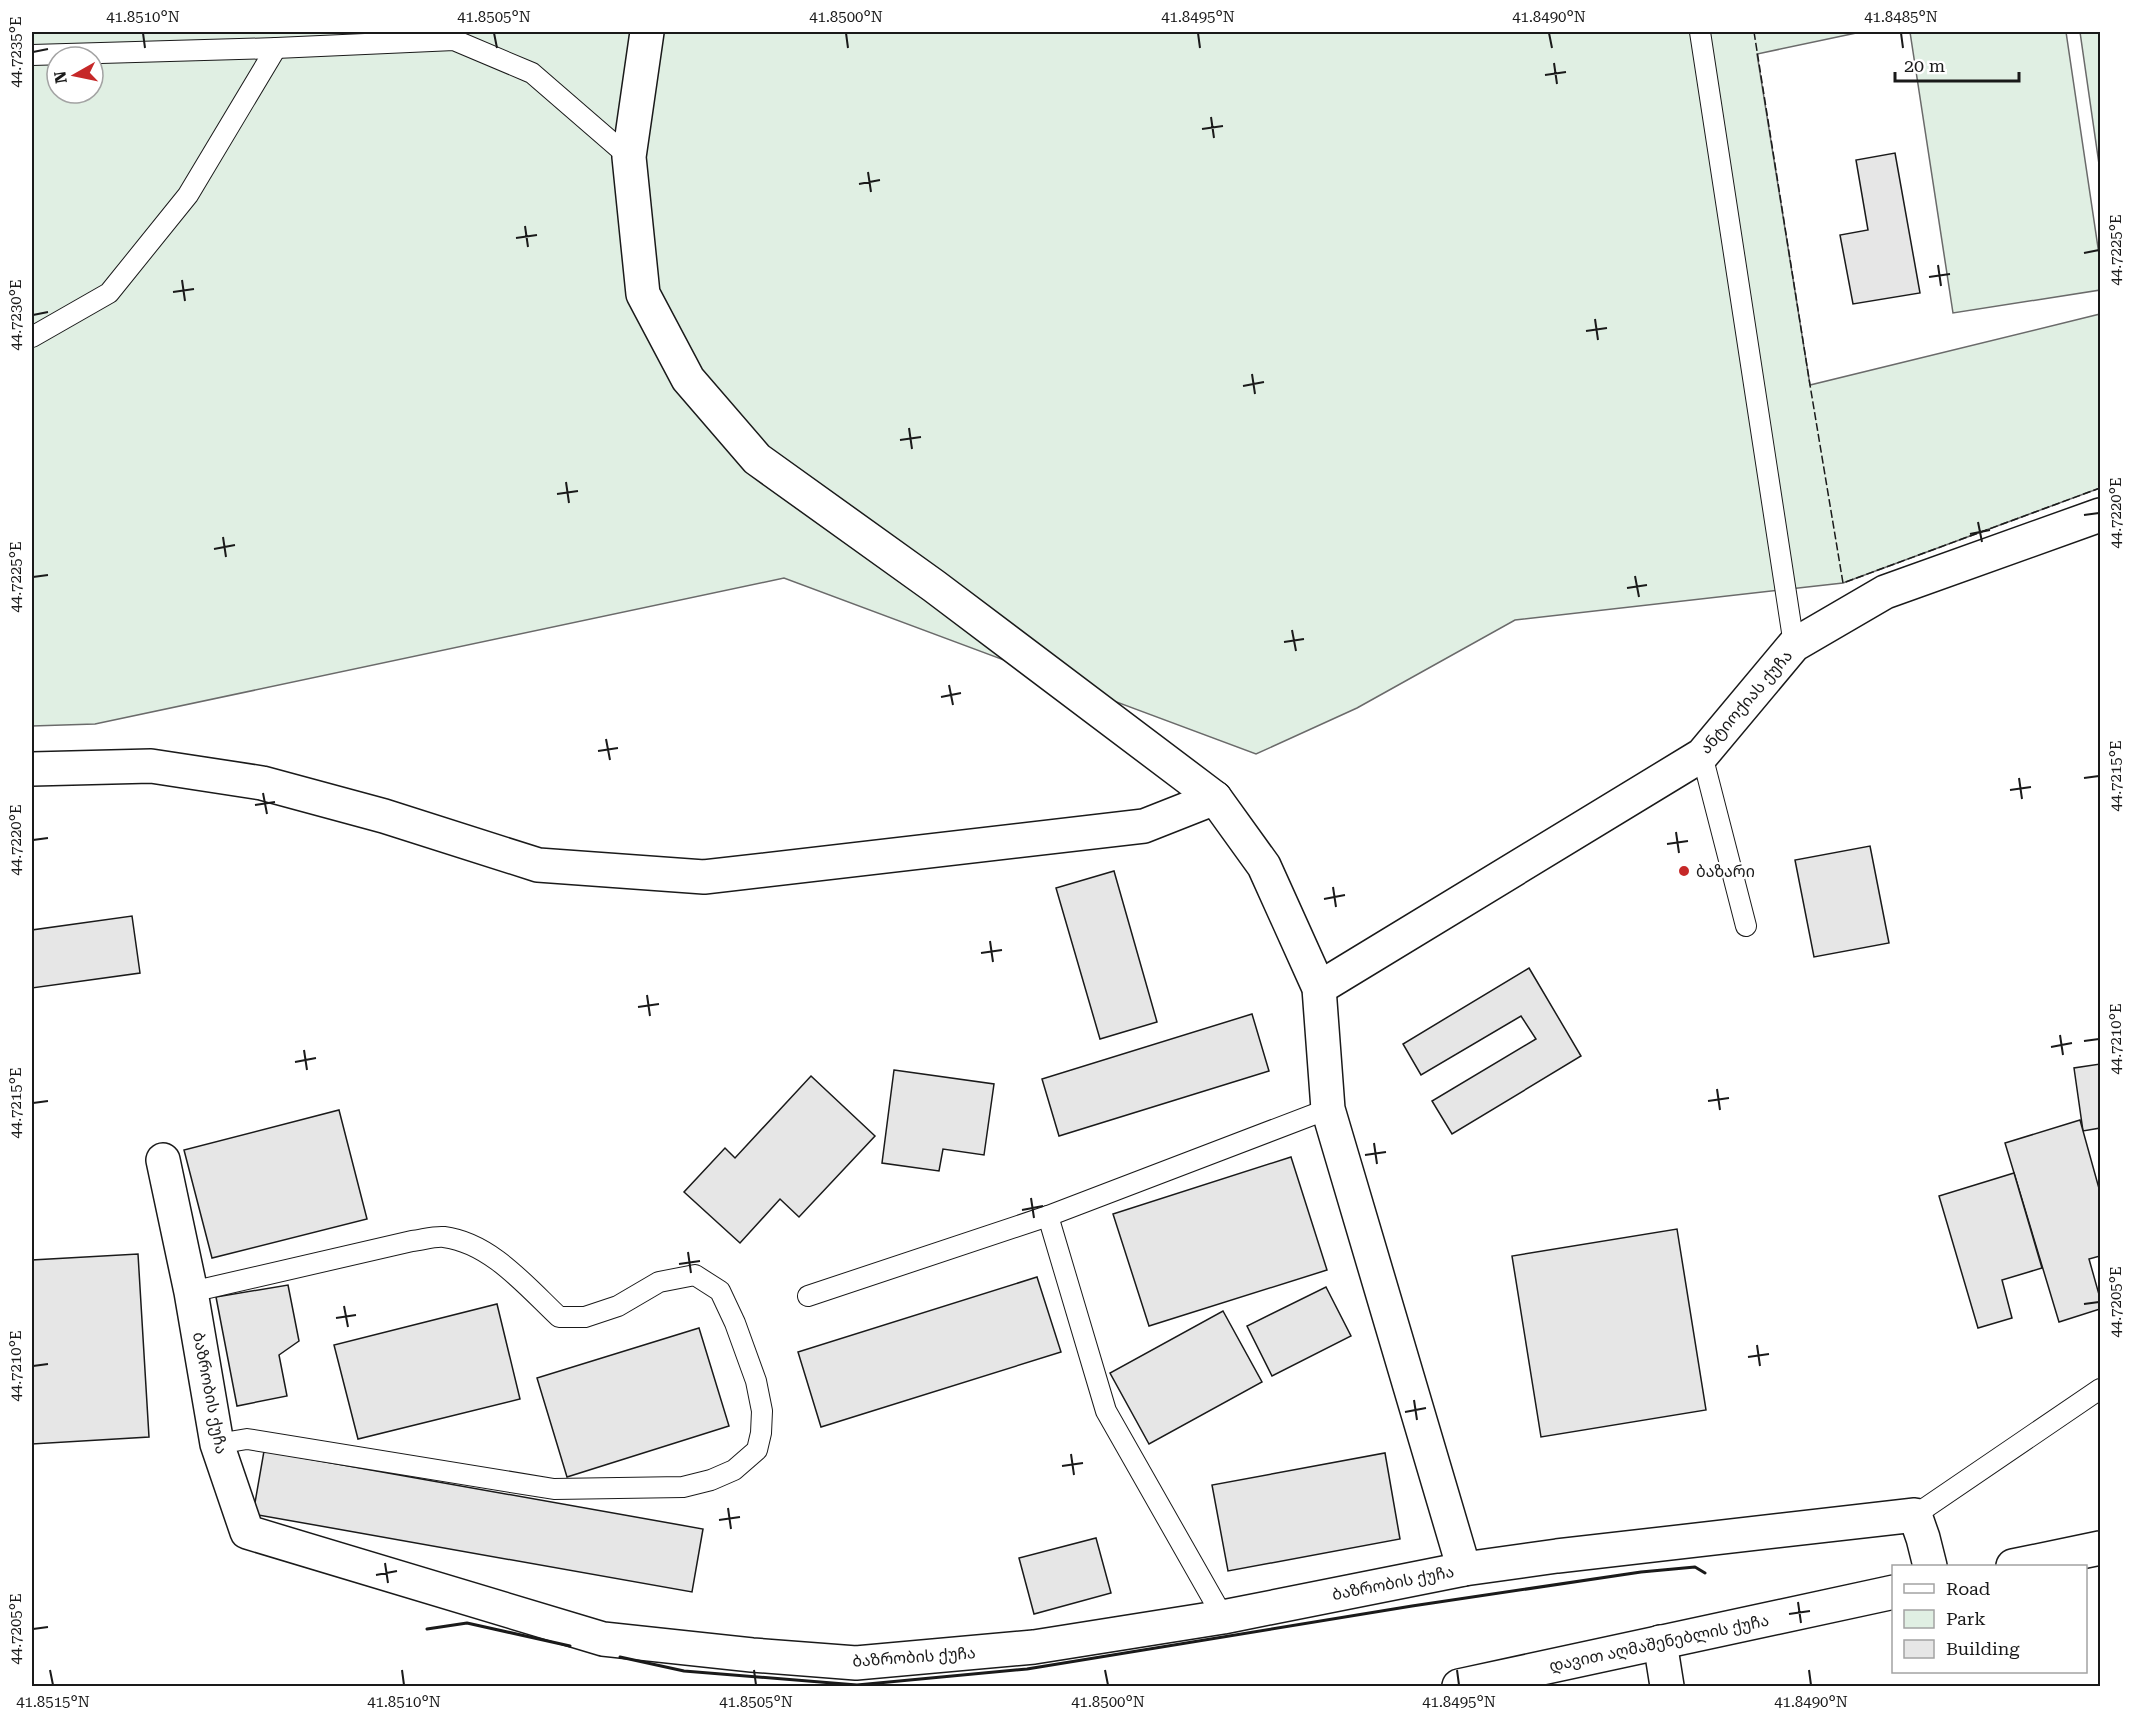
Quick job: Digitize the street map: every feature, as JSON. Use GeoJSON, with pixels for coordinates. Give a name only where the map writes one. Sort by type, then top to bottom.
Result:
{"type":"FeatureCollection","features":[{"type":"Feature","properties":{"kind":"street"},"geometry":{"type":"LineString","coordinates":[[647,32],[629,157],[643,294],[688,379],[758,459],[934,586],[1215,798],[1264,866],[1320,988],[1328,1110],[1464,1569]]}},
{"type":"Feature","properties":{"kind":"street","name":"ანტიოქიას ქუჩა"},"geometry":{"type":"LineString","coordinates":[[1320,988],[1702,755],[1794,645],[1885,592],[2100,515]]}},
{"type":"Feature","properties":{"kind":"street"},"geometry":{"type":"LineString","coordinates":[[32,769],[151,766],[251,781],[384,816],[538,866],[704,877],[1144,826],[1215,798]]}},
{"type":"Feature","properties":{"kind":"street","name":"ბაზრობის ქუჩა"},"geometry":{"type":"LineString","coordinates":[[163,1160],[191,1292],[217,1444],[247,1532],[603,1639],[752,1655],[856,1663],[1034,1647],[1223,1617],[1464,1569],[1557,1556],[1915,1515]]}},
{"type":"Feature","properties":{"kind":"street"},"geometry":{"type":"LineString","coordinates":[[1915,1515],[1930,1565]]}},
{"type":"Feature","properties":{"kind":"street"},"geometry":{"type":"LineString","coordinates":[[2018,1565],[2100,1548]]}},
{"type":"Feature","properties":{"kind":"street","name":"დავით აღმაშენებლის ქუჩა"},"geometry":{"type":"LineString","coordinates":[[1459,1686],[1892,1592]]}},
{"type":"Feature","properties":{"kind":"street"},"geometry":{"type":"LineString","coordinates":[[1660,1642],[1667,1686]]}},
{"type":"Feature","properties":{"kind":"lane"},"geometry":{"type":"LineString","coordinates":[[1700,32],[1794,645]]}},
{"type":"Feature","properties":{"kind":"lane"},"geometry":{"type":"LineString","coordinates":[[32,56],[454,40],[532,73],[629,157]]}},
{"type":"Feature","properties":{"kind":"lane"},"geometry":{"type":"LineString","coordinates":[[32,337],[109,293],[188,195],[276,48]]}},
{"type":"Feature","properties":{"kind":"lane"},"geometry":{"type":"LineString","coordinates":[[1702,755],[1746,926]]}},
{"type":"Feature","properties":{"kind":"lane"},"geometry":{"type":"LineString","coordinates":[[808,1296],[1048,1216],[1328,1110]]}},
{"type":"Feature","properties":{"kind":"lane"},"geometry":{"type":"LineString","coordinates":[[1048,1216],[1106,1411],[1223,1617]]}},
{"type":"Feature","properties":{"kind":"lane"},"geometry":{"type":"LineString","coordinates":[[191,1292],[411,1241],[442,1237],[464,1242],[502,1264],[559,1317],[585,1317],[618,1306],[659,1282],[695,1275],[720,1291],[735,1323],[756,1381],[762,1411],[761,1433],[757,1450],[734,1470],[711,1480],[683,1487],[554,1489],[247,1439],[217,1444]]}},
{"type":"Feature","properties":{"kind":"lane"},"geometry":{"type":"LineString","coordinates":[[1915,1515],[2100,1389]]}},
{"type":"Feature","properties":{"kind":"green space"},"geometry":{"type":"Polygon","coordinates":[[[32,32],[1861,32],[1757,54],[1810,385],[2100,314],[2100,488],[1843,583],[1515,620],[1357,708],[1256,754],[784,578],[95,724],[32,726],[32,32]]]}},
{"type":"Feature","properties":{"kind":"green space"},"geometry":{"type":"Polygon","coordinates":[[[1910,32],[2066,32],[2100,261],[2100,290],[1953,313],[1910,32]]]}},
{"type":"Feature","properties":{"kind":"green space"},"geometry":{"type":"Polygon","coordinates":[[[2080,32],[2100,32],[2100,171],[2080,32]]]}},
{"type":"Feature","properties":{"kind":"building"},"geometry":{"type":"Polygon","coordinates":[[[1895,153],[1920,293],[1853,304],[1840,235],[1868,230],[1856,160],[1895,153]]]}},
{"type":"Feature","properties":{"kind":"building"},"geometry":{"type":"Polygon","coordinates":[[[1870,846],[1889,943],[1814,957],[1795,860],[1870,846]]]}},
{"type":"Feature","properties":{"kind":"building"},"geometry":{"type":"Polygon","coordinates":[[[1114,871],[1157,1022],[1100,1039],[1056,888],[1114,871]]]}},
{"type":"Feature","properties":{"kind":"building"},"geometry":{"type":"Polygon","coordinates":[[[132,916],[140,973],[32,988],[32,930],[132,916]]]}},
{"type":"Feature","properties":{"kind":"building"},"geometry":{"type":"Polygon","coordinates":[[[1529,968],[1581,1056],[1452,1134],[1432,1101],[1536,1039],[1521,1016],[1421,1075],[1403,1044],[1529,968]]]}},
{"type":"Feature","properties":{"kind":"building"},"geometry":{"type":"Polygon","coordinates":[[[1252,1014],[1269,1071],[1059,1136],[1042,1079],[1252,1014]]]}},
{"type":"Feature","properties":{"kind":"building"},"geometry":{"type":"Polygon","coordinates":[[[2100,1064],[2100,1128],[2083,1131],[2074,1068],[2100,1064]]]}},
{"type":"Feature","properties":{"kind":"building"},"geometry":{"type":"Polygon","coordinates":[[[894,1070],[994,1084],[984,1155],[943,1149],[939,1171],[882,1163],[894,1070]]]}},
{"type":"Feature","properties":{"kind":"building"},"geometry":{"type":"Polygon","coordinates":[[[811,1076],[875,1136],[799,1217],[780,1199],[740,1243],[684,1192],[725,1148],[735,1158],[811,1076]]]}},
{"type":"Feature","properties":{"kind":"building"},"geometry":{"type":"Polygon","coordinates":[[[339,1110],[367,1219],[212,1258],[184,1150],[339,1110]]]}},
{"type":"Feature","properties":{"kind":"building"},"geometry":{"type":"Polygon","coordinates":[[[2080,1120],[2100,1192],[2100,1256],[2089,1259],[2100,1298],[2100,1309],[2059,1322],[2005,1143],[2080,1120]]]}},
{"type":"Feature","properties":{"kind":"building"},"geometry":{"type":"Polygon","coordinates":[[[1291,1157],[1327,1270],[1149,1326],[1113,1214],[1291,1157]]]}},
{"type":"Feature","properties":{"kind":"building"},"geometry":{"type":"Polygon","coordinates":[[[2014,1173],[2042,1268],[2002,1280],[2012,1318],[1978,1328],[1939,1196],[2014,1173]]]}},
{"type":"Feature","properties":{"kind":"building"},"geometry":{"type":"Polygon","coordinates":[[[1677,1229],[1706,1410],[1541,1437],[1512,1256],[1677,1229]]]}},
{"type":"Feature","properties":{"kind":"building"},"geometry":{"type":"Polygon","coordinates":[[[138,1254],[149,1437],[32,1444],[32,1260],[138,1254]]]}},
{"type":"Feature","properties":{"kind":"building"},"geometry":{"type":"Polygon","coordinates":[[[1037,1277],[1061,1352],[821,1427],[798,1352],[1037,1277]]]}},
{"type":"Feature","properties":{"kind":"building"},"geometry":{"type":"Polygon","coordinates":[[[288,1285],[299,1341],[279,1355],[287,1396],[237,1406],[216,1297],[288,1285]]]}},
{"type":"Feature","properties":{"kind":"building"},"geometry":{"type":"Polygon","coordinates":[[[1326,1287],[1351,1336],[1272,1376],[1247,1326],[1326,1287]]]}},
{"type":"Feature","properties":{"kind":"building"},"geometry":{"type":"Polygon","coordinates":[[[497,1304],[520,1399],[358,1439],[334,1345],[497,1304]]]}},
{"type":"Feature","properties":{"kind":"building"},"geometry":{"type":"Polygon","coordinates":[[[1223,1311],[1262,1382],[1149,1444],[1110,1373],[1223,1311]]]}},
{"type":"Feature","properties":{"kind":"building"},"geometry":{"type":"Polygon","coordinates":[[[699,1328],[729,1426],[567,1477],[537,1378],[699,1328]]]}},
{"type":"Feature","properties":{"kind":"building"},"geometry":{"type":"Polygon","coordinates":[[[264,1451],[703,1529],[692,1592],[253,1514],[264,1451]]]}},
{"type":"Feature","properties":{"kind":"building"},"geometry":{"type":"Polygon","coordinates":[[[1385,1453],[1400,1539],[1228,1571],[1212,1485],[1385,1453]]]}},
{"type":"Feature","properties":{"kind":"building"},"geometry":{"type":"Polygon","coordinates":[[[1096,1538],[1111,1593],[1034,1614],[1019,1558],[1096,1538]]]}},
{"type":"Feature","properties":{"kind":"fence"},"geometry":{"type":"LineString","coordinates":[[1754,32],[1843,583],[2100,488]]}},
{"type":"Feature","properties":{"kind":"wall"},"geometry":{"type":"LineString","coordinates":[[620,1657],[684,1671],[857,1685],[1027,1669],[1412,1606],[1641,1572],[1695,1567],[1705,1573]]}},
{"type":"Feature","properties":{"kind":"wall"},"geometry":{"type":"LineString","coordinates":[[427,1629],[467,1623],[570,1646]]}},
{"type":"Feature","properties":{"kind":"place","name":"ბაზარი"},"geometry":{"type":"Point","coordinates":[1684,871]}}]}
